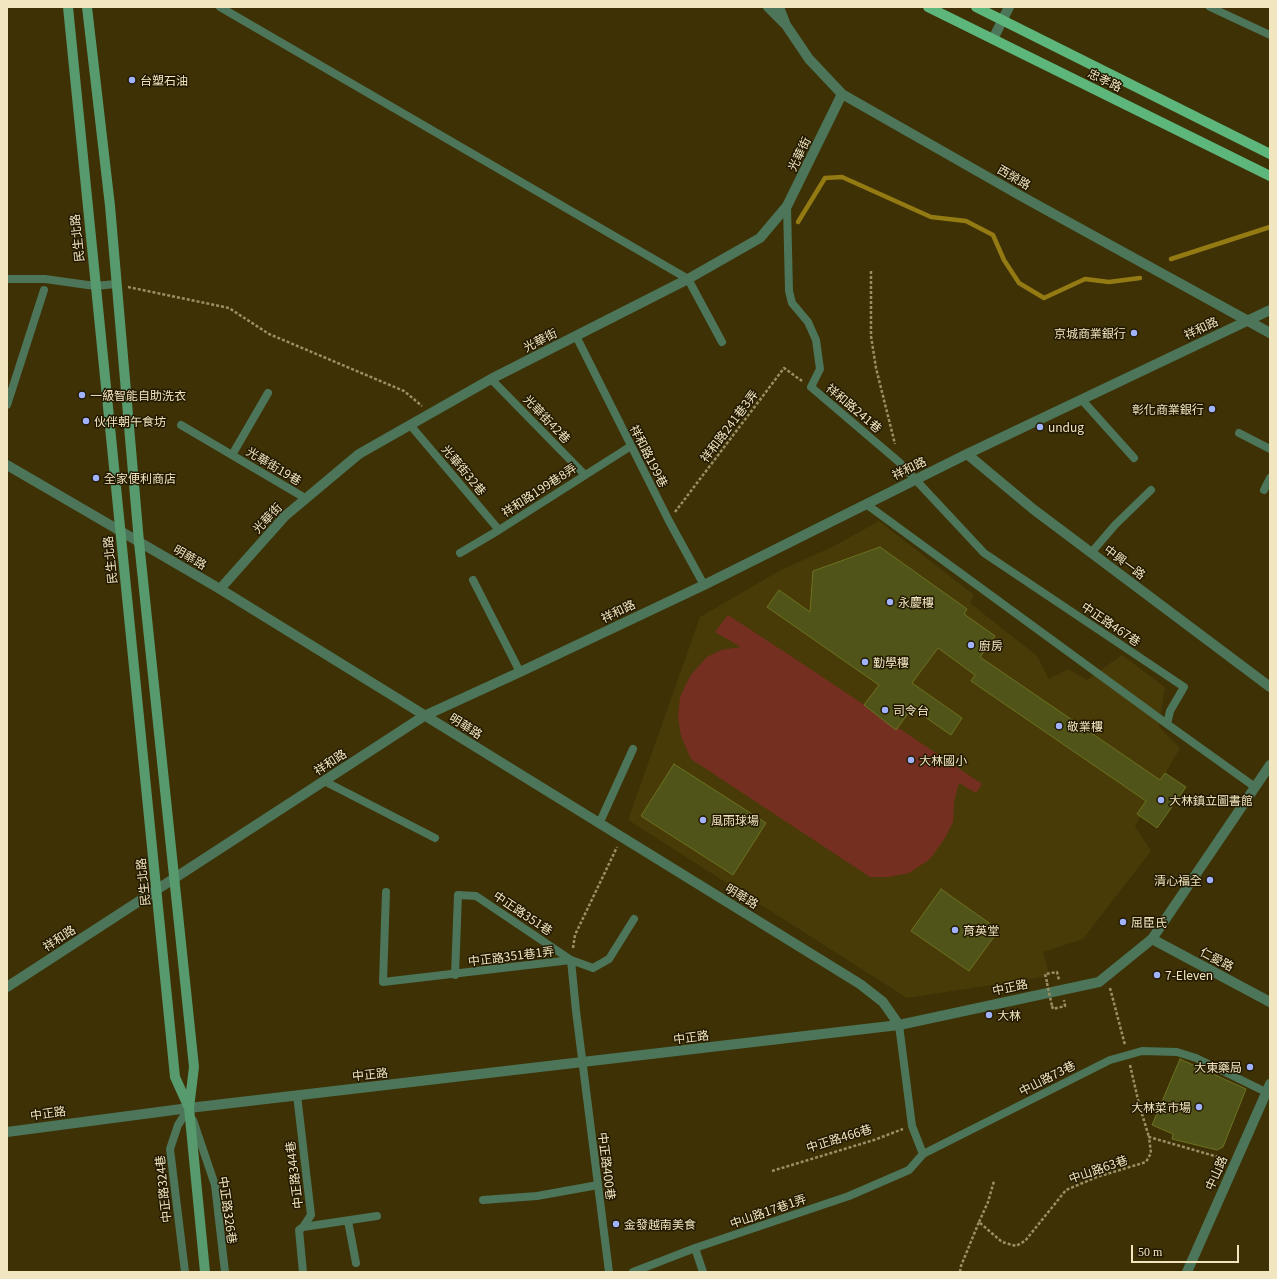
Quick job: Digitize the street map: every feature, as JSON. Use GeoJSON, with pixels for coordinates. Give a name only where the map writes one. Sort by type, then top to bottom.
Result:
{"type":"FeatureCollection","features":[{"type":"Feature","properties":{"kind":"main road","name":"民生北路"},"geometry":{"type":"LineString","coordinates":[[68,7],[175,1077],[189,1108]]}},
{"type":"Feature","properties":{"kind":"main road","name":"民生北路"},"geometry":{"type":"LineString","coordinates":[[87,7],[110,206],[139,542],[194,1067],[189,1108],[205,1272]]}},
{"type":"Feature","properties":{"kind":"main road","name":"忠孝路"},"geometry":{"type":"LineString","coordinates":[[928,7],[1270,176]]}},
{"type":"Feature","properties":{"kind":"main road","name":"忠孝路"},"geometry":{"type":"LineString","coordinates":[[976,7],[1270,154]]}},
{"type":"Feature","properties":{"kind":"street"},"geometry":{"type":"LineString","coordinates":[[768,7],[786,25]]}},
{"type":"Feature","properties":{"kind":"street","name":"西榮路"},"geometry":{"type":"LineString","coordinates":[[779,7],[786,25],[809,59],[842,94],[1247,321],[1270,332]]}},
{"type":"Feature","properties":{"kind":"street"},"geometry":{"type":"LineString","coordinates":[[993,39],[1009,7]]}},
{"type":"Feature","properties":{"kind":"street","name":"光華街"},"geometry":{"type":"LineString","coordinates":[[220,590],[285,516],[359,454],[411,426],[491,379],[688,279],[760,238],[787,206],[842,94]]}},
{"type":"Feature","properties":{"kind":"street","name":"祥和路"},"geometry":{"type":"LineString","coordinates":[[7,987],[424,716],[704,585],[967,454],[1270,310]]}},
{"type":"Feature","properties":{"kind":"street","name":"中興一路"},"geometry":{"type":"LineString","coordinates":[[967,454],[1033,509],[1270,687]]}},
{"type":"Feature","properties":{"kind":"street","name":"明華路"},"geometry":{"type":"LineString","coordinates":[[7,466],[120,530],[220,590],[860,984],[883,1002],[899,1025]]}},
{"type":"Feature","properties":{"kind":"street","name":"中正路"},"geometry":{"type":"LineString","coordinates":[[7,1132],[297,1095],[899,1025],[1099,982],[1152,939],[1270,765]]}},
{"type":"Feature","properties":{"kind":"street","name":"仁愛路"},"geometry":{"type":"LineString","coordinates":[[1152,939],[1270,1002]]}},
{"type":"Feature","properties":{"kind":"street","name":"中山路"},"geometry":{"type":"LineString","coordinates":[[1187,1272],[1235,1162],[1269,1090]]}},
{"type":"Feature","properties":{"kind":"lane"},"geometry":{"type":"LineString","coordinates":[[220,7],[688,279],[722,342]]}},
{"type":"Feature","properties":{"kind":"lane"},"geometry":{"type":"LineString","coordinates":[[1210,7],[1270,36]]}},
{"type":"Feature","properties":{"kind":"lane","name":"祥和路241巷"},"geometry":{"type":"LineString","coordinates":[[787,206],[789,291],[792,303],[808,322],[816,340],[820,369],[811,388],[917,479]]}},
{"type":"Feature","properties":{"kind":"lane"},"geometry":{"type":"LineString","coordinates":[[7,279],[45,279],[95,286],[116,284]]}},
{"type":"Feature","properties":{"kind":"lane"},"geometry":{"type":"LineString","coordinates":[[7,405],[44,290]]}},
{"type":"Feature","properties":{"kind":"lane","name":"祥和路199巷"},"geometry":{"type":"LineString","coordinates":[[576,336],[669,521],[704,585]]}},
{"type":"Feature","properties":{"kind":"lane","name":"光華街42巷"},"geometry":{"type":"LineString","coordinates":[[491,379],[585,475]]}},
{"type":"Feature","properties":{"kind":"lane","name":"光華街19巷"},"geometry":{"type":"LineString","coordinates":[[232,455],[268,392]]}},
{"type":"Feature","properties":{"kind":"lane"},"geometry":{"type":"LineString","coordinates":[[1082,400],[1134,458]]}},
{"type":"Feature","properties":{"kind":"lane","name":"光華街19巷"},"geometry":{"type":"LineString","coordinates":[[181,425],[305,498]]}},
{"type":"Feature","properties":{"kind":"lane","name":"光華街32巷"},"geometry":{"type":"LineString","coordinates":[[411,426],[499,530]]}},
{"type":"Feature","properties":{"kind":"lane"},"geometry":{"type":"LineString","coordinates":[[1239,432],[1270,449]]}},
{"type":"Feature","properties":{"kind":"lane","name":"祥和路199巷8弄"},"geometry":{"type":"LineString","coordinates":[[460,553],[631,446]]}},
{"type":"Feature","properties":{"kind":"lane"},"geometry":{"type":"LineString","coordinates":[[1264,490],[1270,478]]}},
{"type":"Feature","properties":{"kind":"lane","name":"中正路467巷"},"geometry":{"type":"LineString","coordinates":[[917,479],[929,495],[984,554],[1184,687],[1170,711],[1167,724]]}},
{"type":"Feature","properties":{"kind":"lane"},"geometry":{"type":"LineString","coordinates":[[1092,553],[1116,524],[1151,490]]}},
{"type":"Feature","properties":{"kind":"lane"},"geometry":{"type":"LineString","coordinates":[[866,504],[1255,787]]}},
{"type":"Feature","properties":{"kind":"lane"},"geometry":{"type":"LineString","coordinates":[[473,580],[520,672]]}},
{"type":"Feature","properties":{"kind":"lane"},"geometry":{"type":"LineString","coordinates":[[599,824],[633,749]]}},
{"type":"Feature","properties":{"kind":"lane"},"geometry":{"type":"LineString","coordinates":[[324,781],[435,838]]}},
{"type":"Feature","properties":{"kind":"lane","name":"中正路351巷1弄"},"geometry":{"type":"LineString","coordinates":[[386,892],[382,982],[454,975],[571,960]]}},
{"type":"Feature","properties":{"kind":"lane","name":"中正路351巷"},"geometry":{"type":"LineString","coordinates":[[458,895],[476,896],[571,960],[593,968],[609,959],[634,919]]}},
{"type":"Feature","properties":{"kind":"lane","name":"中正路351巷1弄"},"geometry":{"type":"LineString","coordinates":[[454,975],[458,895]]}},
{"type":"Feature","properties":{"kind":"lane"},"geometry":{"type":"LineString","coordinates":[[571,960],[582,1063]]}},
{"type":"Feature","properties":{"kind":"lane"},"geometry":{"type":"LineString","coordinates":[[899,1025],[912,1126],[923,1154]]}},
{"type":"Feature","properties":{"kind":"lane","name":"中山路73巷"},"geometry":{"type":"LineString","coordinates":[[849,1196],[909,1170],[923,1154],[1110,1060],[1142,1051],[1177,1052],[1196,1058],[1269,1090]]}},
{"type":"Feature","properties":{"kind":"lane","name":"中正路400巷"},"geometry":{"type":"LineString","coordinates":[[582,1063],[609,1272]]}},
{"type":"Feature","properties":{"kind":"lane","name":"中正路344巷"},"geometry":{"type":"LineString","coordinates":[[297,1095],[311,1215],[303,1227],[299,1230],[303,1272]]}},
{"type":"Feature","properties":{"kind":"lane","name":"中正路324巷"},"geometry":{"type":"LineString","coordinates":[[185,1272],[170,1149],[178,1125],[189,1108]]}},
{"type":"Feature","properties":{"kind":"lane","name":"中正路326巷"},"geometry":{"type":"LineString","coordinates":[[189,1108],[215,1185],[225,1272]]}},
{"type":"Feature","properties":{"kind":"lane"},"geometry":{"type":"LineString","coordinates":[[483,1200],[536,1196],[598,1185]]}},
{"type":"Feature","properties":{"kind":"lane","name":"中山路17巷1弄"},"geometry":{"type":"LineString","coordinates":[[633,1272],[696,1248],[849,1196]]}},
{"type":"Feature","properties":{"kind":"lane"},"geometry":{"type":"LineString","coordinates":[[303,1227],[377,1216]]}},
{"type":"Feature","properties":{"kind":"lane"},"geometry":{"type":"LineString","coordinates":[[348,1220],[356,1263]]}},
{"type":"Feature","properties":{"kind":"lane"},"geometry":{"type":"LineString","coordinates":[[696,1248],[703,1272]]}},
{"type":"Feature","properties":{"kind":"path"},"geometry":{"type":"LineString","coordinates":[[871,271],[871,336],[876,368],[899,462]]}},
{"type":"Feature","properties":{"kind":"path"},"geometry":{"type":"LineString","coordinates":[[116,284],[229,308],[269,334],[404,391],[432,414]]}},
{"type":"Feature","properties":{"kind":"path","name":"祥和路241巷3弄"},"geometry":{"type":"LineString","coordinates":[[669,521],[784,368],[811,388]]}},
{"type":"Feature","properties":{"kind":"path"},"geometry":{"type":"LineString","coordinates":[[571,960],[575,935],[622,838]]}},
{"type":"Feature","properties":{"kind":"path"},"geometry":{"type":"LineString","coordinates":[[1057,972],[1045,974],[1052,1009],[1065,1006]]}},
{"type":"Feature","properties":{"kind":"path","name":"中正路466巷"},"geometry":{"type":"LineString","coordinates":[[772,1171],[874,1140],[912,1126]]}},
{"type":"Feature","properties":{"kind":"path","name":"中山路63巷"},"geometry":{"type":"LineString","coordinates":[[979,1222],[1002,1242],[1016,1246],[1025,1241],[1066,1190],[1097,1177],[1146,1162],[1151,1153],[1149,1137],[1235,1162]]}},
{"type":"Feature","properties":{"kind":"path"},"geometry":{"type":"LineString","coordinates":[[960,1272],[961,1266],[988,1202],[994,1181]]}},
{"type":"Feature","properties":{"kind":"shaded area","name":"大林國小"},"geometry":{"type":"Polygon","coordinates":[[[879,521],[974,595],[970,603],[1037,656],[1049,679],[1068,669],[1087,680],[1122,655],[1165,687],[1159,727],[1180,748],[1135,826],[1151,851],[1083,939],[1043,952],[1050,976],[907,998],[628,820],[700,617],[779,571],[834,546],[879,521]]]}},
{"type":"Feature","properties":{"kind":"shaded area"},"geometry":{"type":"Polygon","coordinates":[[[728,615],[982,784],[976,793],[959,783],[954,801],[953,822],[945,838],[930,859],[909,873],[888,877],[870,877],[691,759],[681,736],[678,717],[680,697],[690,676],[707,657],[721,650],[741,647],[715,632],[728,615]]]}},
{"type":"Feature","properties":{"kind":"building"},"geometry":{"type":"Polygon","coordinates":[[[880,547],[967,609],[964,614],[995,636],[980,657],[1160,780],[1165,773],[1186,787],[1157,828],[1137,814],[1146,801],[971,681],[975,675],[938,648],[912,683],[962,718],[951,735],[912,708],[896,730],[864,705],[879,685],[767,607],[779,590],[810,612],[813,571],[880,547]]]}},
{"type":"Feature","properties":{"kind":"building","name":"風雨球場"},"geometry":{"type":"Polygon","coordinates":[[[674,764],[766,823],[733,875],[641,816],[674,764]]]}},
{"type":"Feature","properties":{"kind":"building","name":"育英堂"},"geometry":{"type":"Polygon","coordinates":[[[941,889],[999,930],[969,971],[911,931],[941,889]]]}},
{"type":"Feature","properties":{"kind":"building","name":"大林菜市場"},"geometry":{"type":"Polygon","coordinates":[[[1180,1059],[1246,1089],[1223,1147],[1217,1150],[1172,1139],[1173,1134],[1152,1125],[1180,1059]]]}},
{"type":"Feature","properties":{"kind":"waterway"},"geometry":{"type":"LineString","coordinates":[[798,222],[825,178],[842,177],[931,217],[966,221],[993,235],[1004,260],[1019,283],[1044,298],[1085,279],[1109,282],[1140,278]]}},
{"type":"Feature","properties":{"kind":"waterway"},"geometry":{"type":"LineString","coordinates":[[1171,259],[1270,227]]}},
{"type":"Feature","properties":{"kind":"place","name":"台塑石油"},"geometry":{"type":"Point","coordinates":[132,80]}},
{"type":"Feature","properties":{"kind":"place","name":"京城商業銀行"},"geometry":{"type":"Point","coordinates":[1134,333]}},
{"type":"Feature","properties":{"kind":"place","name":"一級智能自助洗衣"},"geometry":{"type":"Point","coordinates":[82,395]}},
{"type":"Feature","properties":{"kind":"place","name":"彰化商業銀行"},"geometry":{"type":"Point","coordinates":[1212,409]}},
{"type":"Feature","properties":{"kind":"place","name":"伙伴朝午食坊"},"geometry":{"type":"Point","coordinates":[86,421]}},
{"type":"Feature","properties":{"kind":"place","name":"undug"},"geometry":{"type":"Point","coordinates":[1040,427]}},
{"type":"Feature","properties":{"kind":"place","name":"全家便利商店"},"geometry":{"type":"Point","coordinates":[96,478]}},
{"type":"Feature","properties":{"kind":"place","name":"永慶樓"},"geometry":{"type":"Point","coordinates":[890,602]}},
{"type":"Feature","properties":{"kind":"place","name":"廚房"},"geometry":{"type":"Point","coordinates":[971,645]}},
{"type":"Feature","properties":{"kind":"place","name":"勤學樓"},"geometry":{"type":"Point","coordinates":[865,662]}},
{"type":"Feature","properties":{"kind":"place","name":"司令台"},"geometry":{"type":"Point","coordinates":[885,710]}},
{"type":"Feature","properties":{"kind":"place","name":"敬業樓"},"geometry":{"type":"Point","coordinates":[1059,726]}},
{"type":"Feature","properties":{"kind":"place","name":"大林國小"},"geometry":{"type":"Point","coordinates":[911,760]}},
{"type":"Feature","properties":{"kind":"place","name":"大林鎮立圖書館"},"geometry":{"type":"Point","coordinates":[1161,800]}},
{"type":"Feature","properties":{"kind":"place","name":"風雨球場"},"geometry":{"type":"Point","coordinates":[703,820]}},
{"type":"Feature","properties":{"kind":"place","name":"清心福全"},"geometry":{"type":"Point","coordinates":[1210,880]}},
{"type":"Feature","properties":{"kind":"place","name":"屈臣氏"},"geometry":{"type":"Point","coordinates":[1123,922]}},
{"type":"Feature","properties":{"kind":"place","name":"育英堂"},"geometry":{"type":"Point","coordinates":[955,930]}},
{"type":"Feature","properties":{"kind":"place","name":"7-Eleven"},"geometry":{"type":"Point","coordinates":[1157,975]}},
{"type":"Feature","properties":{"kind":"place","name":"大林"},"geometry":{"type":"Point","coordinates":[989,1015]}},
{"type":"Feature","properties":{"kind":"place","name":"大東藥局"},"geometry":{"type":"Point","coordinates":[1250,1067]}},
{"type":"Feature","properties":{"kind":"place","name":"大林菜市場"},"geometry":{"type":"Point","coordinates":[1199,1107]}},
{"type":"Feature","properties":{"kind":"place","name":"金發越南美食"},"geometry":{"type":"Point","coordinates":[616,1224]}}]}
